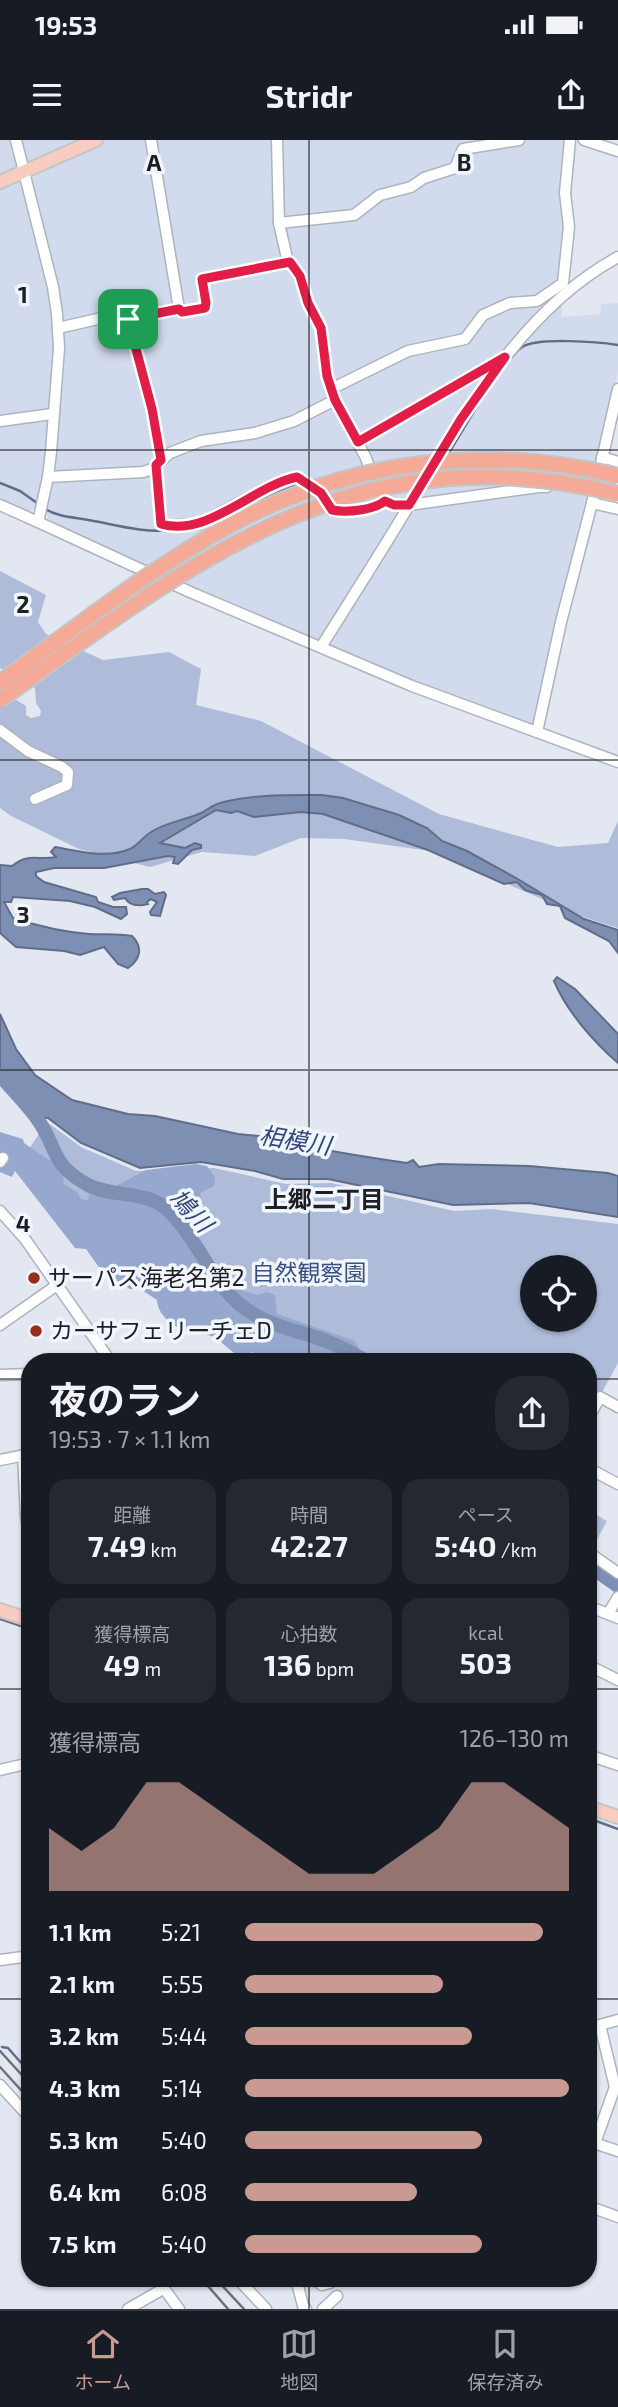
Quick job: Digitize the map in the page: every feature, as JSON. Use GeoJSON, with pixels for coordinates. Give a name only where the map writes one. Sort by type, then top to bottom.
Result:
{"type":"FeatureCollection","features":[{"type":"Feature","properties":{"kind":"highway"},"geometry":{"type":"LineString","coordinates":[[0,682],[128,590],[202,541],[267,506],[330,483],[402,465],[474,459],[542,463],[618,476]]}},
{"type":"Feature","properties":{"kind":"highway"},"geometry":{"type":"LineString","coordinates":[[0,700],[136,602],[212,555],[275,523],[337,499],[405,483],[475,477],[541,479],[618,494]]}},
{"type":"Feature","properties":{"kind":"main road"},"geometry":{"type":"LineString","coordinates":[[0,182],[96,140]]}},
{"type":"Feature","properties":{"kind":"main road"},"geometry":{"type":"LineString","coordinates":[[0,1610],[21,1617]]}},
{"type":"Feature","properties":{"kind":"main road"},"geometry":{"type":"LineString","coordinates":[[597,1810],[618,1817]]}},
{"type":"Feature","properties":{"kind":"street"},"geometry":{"type":"LineString","coordinates":[[16,140],[53,287],[58,328],[48,477],[40,513]]}},
{"type":"Feature","properties":{"kind":"street"},"geometry":{"type":"LineString","coordinates":[[150,140],[179,309]]}},
{"type":"Feature","properties":{"kind":"street"},"geometry":{"type":"LineString","coordinates":[[277,140],[279,223],[287,258],[300,276],[308,303],[321,328],[331,389],[358,442],[378,494],[394,505],[409,505],[539,487],[593,498],[618,509]]}},
{"type":"Feature","properties":{"kind":"street"},"geometry":{"type":"LineString","coordinates":[[279,223],[354,215],[380,195],[411,187],[424,178],[455,168],[462,144],[519,140]]}},
{"type":"Feature","properties":{"kind":"street"},"geometry":{"type":"LineString","coordinates":[[331,389],[408,351],[465,339],[482,315],[510,303],[537,301],[563,283],[569,227],[565,193],[570,140]]}},
{"type":"Feature","properties":{"kind":"street"},"geometry":{"type":"LineString","coordinates":[[584,140],[618,151]]}},
{"type":"Feature","properties":{"kind":"street"},"geometry":{"type":"LineString","coordinates":[[321,647],[461,419],[505,357],[535,323],[570,290],[618,257]]}},
{"type":"Feature","properties":{"kind":"street"},"geometry":{"type":"LineString","coordinates":[[128,319],[179,309],[182,312],[205,308],[202,279],[290,262]]}},
{"type":"Feature","properties":{"kind":"street"},"geometry":{"type":"LineString","coordinates":[[58,328],[120,314],[128,319],[152,409],[161,524],[199,524],[261,491],[297,477],[321,493],[332,510],[379,506],[385,501]]}},
{"type":"Feature","properties":{"kind":"street"},"geometry":{"type":"LineString","coordinates":[[358,442],[505,357]]}},
{"type":"Feature","properties":{"kind":"street"},"geometry":{"type":"LineString","coordinates":[[537,732],[618,389]]}},
{"type":"Feature","properties":{"kind":"street"},"geometry":{"type":"LineString","coordinates":[[48,477],[143,472],[170,453],[201,441],[255,433],[294,421],[335,400]]}},
{"type":"Feature","properties":{"kind":"street"},"geometry":{"type":"LineString","coordinates":[[0,421],[52,414]]}},
{"type":"Feature","properties":{"kind":"street"},"geometry":{"type":"LineString","coordinates":[[602,457],[618,462]]}},
{"type":"Feature","properties":{"kind":"street"},"geometry":{"type":"LineString","coordinates":[[539,487],[554,476],[597,480]]}},
{"type":"Feature","properties":{"kind":"street"},"geometry":{"type":"LineString","coordinates":[[0,505],[40,513],[190,592],[412,687],[618,762]]}},
{"type":"Feature","properties":{"kind":"street"},"geometry":{"type":"LineString","coordinates":[[0,730],[27,751],[68,772],[67,785],[35,799]]}},
{"type":"Feature","properties":{"kind":"street"},"geometry":{"type":"LineString","coordinates":[[0,1211],[25,1239],[105,1353]]}},
{"type":"Feature","properties":{"kind":"street"},"geometry":{"type":"LineString","coordinates":[[0,1325],[57,1285]]}},
{"type":"Feature","properties":{"kind":"street"},"geometry":{"type":"LineString","coordinates":[[0,1374],[21,1374]]}},
{"type":"Feature","properties":{"kind":"street"},"geometry":{"type":"LineString","coordinates":[[597,1402],[600,1397],[618,1407]]}},
{"type":"Feature","properties":{"kind":"street"},"geometry":{"type":"LineString","coordinates":[[0,1460],[21,1455]]}},
{"type":"Feature","properties":{"kind":"street"},"geometry":{"type":"LineString","coordinates":[[597,1473],[618,1484]]}},
{"type":"Feature","properties":{"kind":"street"},"geometry":{"type":"LineString","coordinates":[[597,1559],[618,1573]]}},
{"type":"Feature","properties":{"kind":"street"},"geometry":{"type":"LineString","coordinates":[[613,1615],[618,1597]]}},
{"type":"Feature","properties":{"kind":"street"},"geometry":{"type":"LineString","coordinates":[[597,1670],[618,1680]]}},
{"type":"Feature","properties":{"kind":"street"},"geometry":{"type":"LineString","coordinates":[[597,1758],[618,1765]]}},
{"type":"Feature","properties":{"kind":"street"},"geometry":{"type":"LineString","coordinates":[[0,1770],[21,1765]]}},
{"type":"Feature","properties":{"kind":"street"},"geometry":{"type":"LineString","coordinates":[[0,1960],[21,1957]]}},
{"type":"Feature","properties":{"kind":"street"},"geometry":{"type":"LineString","coordinates":[[597,2026],[618,2020]]}},
{"type":"Feature","properties":{"kind":"street"},"geometry":{"type":"LineString","coordinates":[[597,2130],[615,2087],[600,2025]]}},
{"type":"Feature","properties":{"kind":"street"},"geometry":{"type":"LineString","coordinates":[[0,2085],[21,2108]]}},
{"type":"Feature","properties":{"kind":"street"},"geometry":{"type":"LineString","coordinates":[[597,2144],[618,2151]]}},
{"type":"Feature","properties":{"kind":"street"},"geometry":{"type":"LineString","coordinates":[[597,2209],[618,2217]]}},
{"type":"Feature","properties":{"kind":"street"},"geometry":{"type":"LineString","coordinates":[[245,2287],[266,2309]]}},
{"type":"Feature","properties":{"kind":"street"},"geometry":{"type":"LineString","coordinates":[[300,2287],[309,2307]]}},
{"type":"Feature","properties":{"kind":"street"},"geometry":{"type":"LineString","coordinates":[[128,2309],[163,2289],[179,2309]]}},
{"type":"Feature","properties":{"kind":"street"},"geometry":{"type":"LineString","coordinates":[[323,2309],[337,2296]]}},
{"type":"Feature","properties":{"kind":"shaded area"},"geometry":{"type":"Polygon","coordinates":[[[0,140],[567,142],[562,317],[600,314],[601,304],[618,303],[618,372],[533,722],[529,727],[328,646],[328,641],[317,640],[147,567],[51,523],[46,514],[37,507],[27,513],[0,501],[0,140]]]}},
{"type":"Feature","properties":{"kind":"shaded area"},"geometry":{"type":"Polygon","coordinates":[[[322,795],[343,798],[399,815],[427,828],[442,841],[467,851],[584,919],[618,930],[618,953],[609,941],[565,918],[560,906],[547,904],[542,895],[525,890],[517,882],[504,884],[428,850],[323,814],[301,812],[254,817],[237,811],[231,813],[216,810],[160,843],[185,848],[195,843],[201,845],[201,848],[192,850],[178,864],[173,863],[175,857],[168,856],[104,868],[54,868],[36,872],[36,876],[44,882],[96,897],[98,902],[113,907],[126,907],[127,914],[121,919],[95,907],[70,901],[13,897],[11,902],[4,902],[13,918],[32,924],[79,933],[132,936],[138,944],[139,953],[136,961],[128,968],[118,964],[104,947],[80,955],[16,947],[0,933],[0,865],[12,866],[29,858],[56,857],[51,852],[55,847],[92,853],[121,852],[133,847],[158,828],[232,800],[322,795]]]}},
{"type":"Feature","properties":{"kind":"shaded area"},"geometry":{"type":"Polygon","coordinates":[[[148,889],[155,894],[164,892],[166,895],[160,916],[151,915],[150,912],[157,902],[151,899],[148,904],[139,905],[130,903],[125,898],[114,900],[112,897],[148,889]]]}},
{"type":"Feature","properties":{"kind":"shaded area"},"geometry":{"type":"Polygon","coordinates":[[[557,977],[575,989],[618,1034],[618,1063],[574,1015],[559,993],[554,981],[557,977]]]}},
{"type":"Feature","properties":{"kind":"shaded area"},"geometry":{"type":"Polygon","coordinates":[[[0,1014],[16,1049],[35,1075],[72,1100],[128,1114],[155,1116],[238,1134],[293,1139],[293,1143],[299,1145],[326,1150],[407,1163],[413,1160],[419,1167],[439,1164],[529,1166],[608,1173],[618,1176],[618,1217],[529,1203],[453,1205],[328,1179],[283,1179],[255,1171],[201,1162],[140,1168],[81,1143],[48,1118],[38,1117],[26,1110],[0,1083],[0,1014]]]}},
{"type":"Feature","properties":{"kind":"shaded area"},"geometry":{"type":"Polygon","coordinates":[[[0,1132],[23,1139],[24,1143],[49,1160],[61,1160],[68,1170],[63,1176],[64,1184],[77,1192],[81,1199],[88,1200],[90,1190],[116,1186],[146,1170],[196,1164],[207,1166],[215,1177],[214,1186],[200,1193],[205,1213],[192,1229],[217,1270],[229,1278],[237,1289],[258,1295],[267,1292],[275,1295],[277,1314],[355,1341],[361,1353],[236,1353],[214,1337],[189,1332],[176,1326],[161,1313],[157,1300],[140,1289],[130,1289],[112,1278],[98,1266],[86,1249],[75,1248],[15,1171],[12,1177],[0,1172],[0,1132]]]}},
{"type":"Feature","properties":{"kind":"green space"},"geometry":{"type":"Polygon","coordinates":[[[0,571],[46,595],[38,622],[46,634],[103,660],[169,652],[201,669],[196,705],[261,721],[439,814],[558,847],[608,843],[618,821],[618,928],[583,917],[512,886],[459,855],[344,839],[301,838],[255,856],[202,852],[150,867],[79,849],[11,816],[0,808],[0,690],[26,706],[26,715],[31,718],[40,716],[41,711],[36,703],[35,688],[0,668],[0,571]]]}},
{"type":"Feature","properties":{"kind":"green space","name":"自然観察園"},"geometry":{"type":"Polygon","coordinates":[[[47,1122],[81,1147],[136,1171],[214,1168],[286,1184],[331,1183],[454,1211],[492,1209],[618,1224],[618,1363],[597,1402],[597,1353],[251,1353],[253,1348],[17,1167],[47,1122]]]}},
{"type":"Feature","properties":{"kind":"green space"},"geometry":{"type":"Polygon","coordinates":[[[597,1515],[607,1521],[597,1539],[597,1515]]]}},
{"type":"Feature","properties":{"kind":"waterway"},"geometry":{"type":"LineString","coordinates":[[446,457],[493,382],[522,347],[554,341],[618,345]]}},
{"type":"Feature","properties":{"kind":"waterway"},"geometry":{"type":"LineString","coordinates":[[0,483],[20,491],[40,505]]}},
{"type":"Feature","properties":{"kind":"waterway"},"geometry":{"type":"LineString","coordinates":[[203,527],[295,485],[302,486]]}},
{"type":"Feature","properties":{"kind":"waterway"},"geometry":{"type":"LineString","coordinates":[[45,509],[63,516],[133,529],[172,530]]}},
{"type":"Feature","properties":{"kind":"waterway"},"geometry":{"type":"LineString","coordinates":[[325,511],[329,515],[341,515]]}},
{"type":"Feature","properties":{"kind":"waterway","name":"鳩川"},"geometry":{"type":"LineString","coordinates":[[0,1075],[34,1114],[56,1156],[67,1170],[97,1189],[147,1198],[164,1207],[175,1217],[218,1280],[238,1303],[275,1324],[322,1339],[351,1353]]}},
{"type":"Feature","properties":{"kind":"waterway","name":"鳩川"},"geometry":{"type":"LineString","coordinates":[[597,1571],[618,1586]]}},
{"type":"Feature","properties":{"kind":"waterway"},"geometry":{"type":"LineString","coordinates":[[0,1619],[21,1626]]}},
{"type":"Feature","properties":{"kind":"waterway"},"geometry":{"type":"LineString","coordinates":[[597,1821],[618,1829]]}},
{"type":"Feature","properties":{"kind":"waterway"},"geometry":{"type":"LineString","coordinates":[[2,2047],[8,2048],[21,2063]]}},
{"type":"Feature","properties":{"kind":"railway"},"geometry":{"type":"LineString","coordinates":[[0,2051],[21,2074]]}},
{"type":"Feature","properties":{"kind":"railway"},"geometry":{"type":"LineString","coordinates":[[0,2067],[21,2090]]}},
{"type":"Feature","properties":{"kind":"railway"},"geometry":{"type":"LineString","coordinates":[[209,2287],[228,2309]]}},
{"type":"Feature","properties":{"kind":"railway"},"geometry":{"type":"LineString","coordinates":[[223,2287],[244,2309]]}},
{"type":"Feature","properties":{"kind":"place","name":"サーパス海老名第2"},"geometry":{"type":"Point","coordinates":[34,1278]}},
{"type":"Feature","properties":{"kind":"place","name":"カーサフェリーチェD"},"geometry":{"type":"Point","coordinates":[36,1331]}},
{"type":"Feature","properties":{"kind":"district","name":"上郷二丁目"},"geometry":{"type":"Point","coordinates":[324,1200]}},
{"type":"Feature","properties":{"kind":"route"},"geometry":{"type":"LineString","coordinates":[[290,262],[300,276],[308,303],[321,328],[327,376],[335,400],[358,442],[505,357],[461,419],[409,505],[394,505],[385,501],[379,506],[332,510],[321,493],[297,477],[261,491],[199,524],[165,526],[161,524],[156,465],[161,460],[152,409],[128,319],[179,309],[182,312],[205,308],[202,279],[290,262]]}},
{"type":"Feature","properties":{"kind":"water label","name":"相模川"},"geometry":{"type":"Point","coordinates":[295,1141]}}]}
